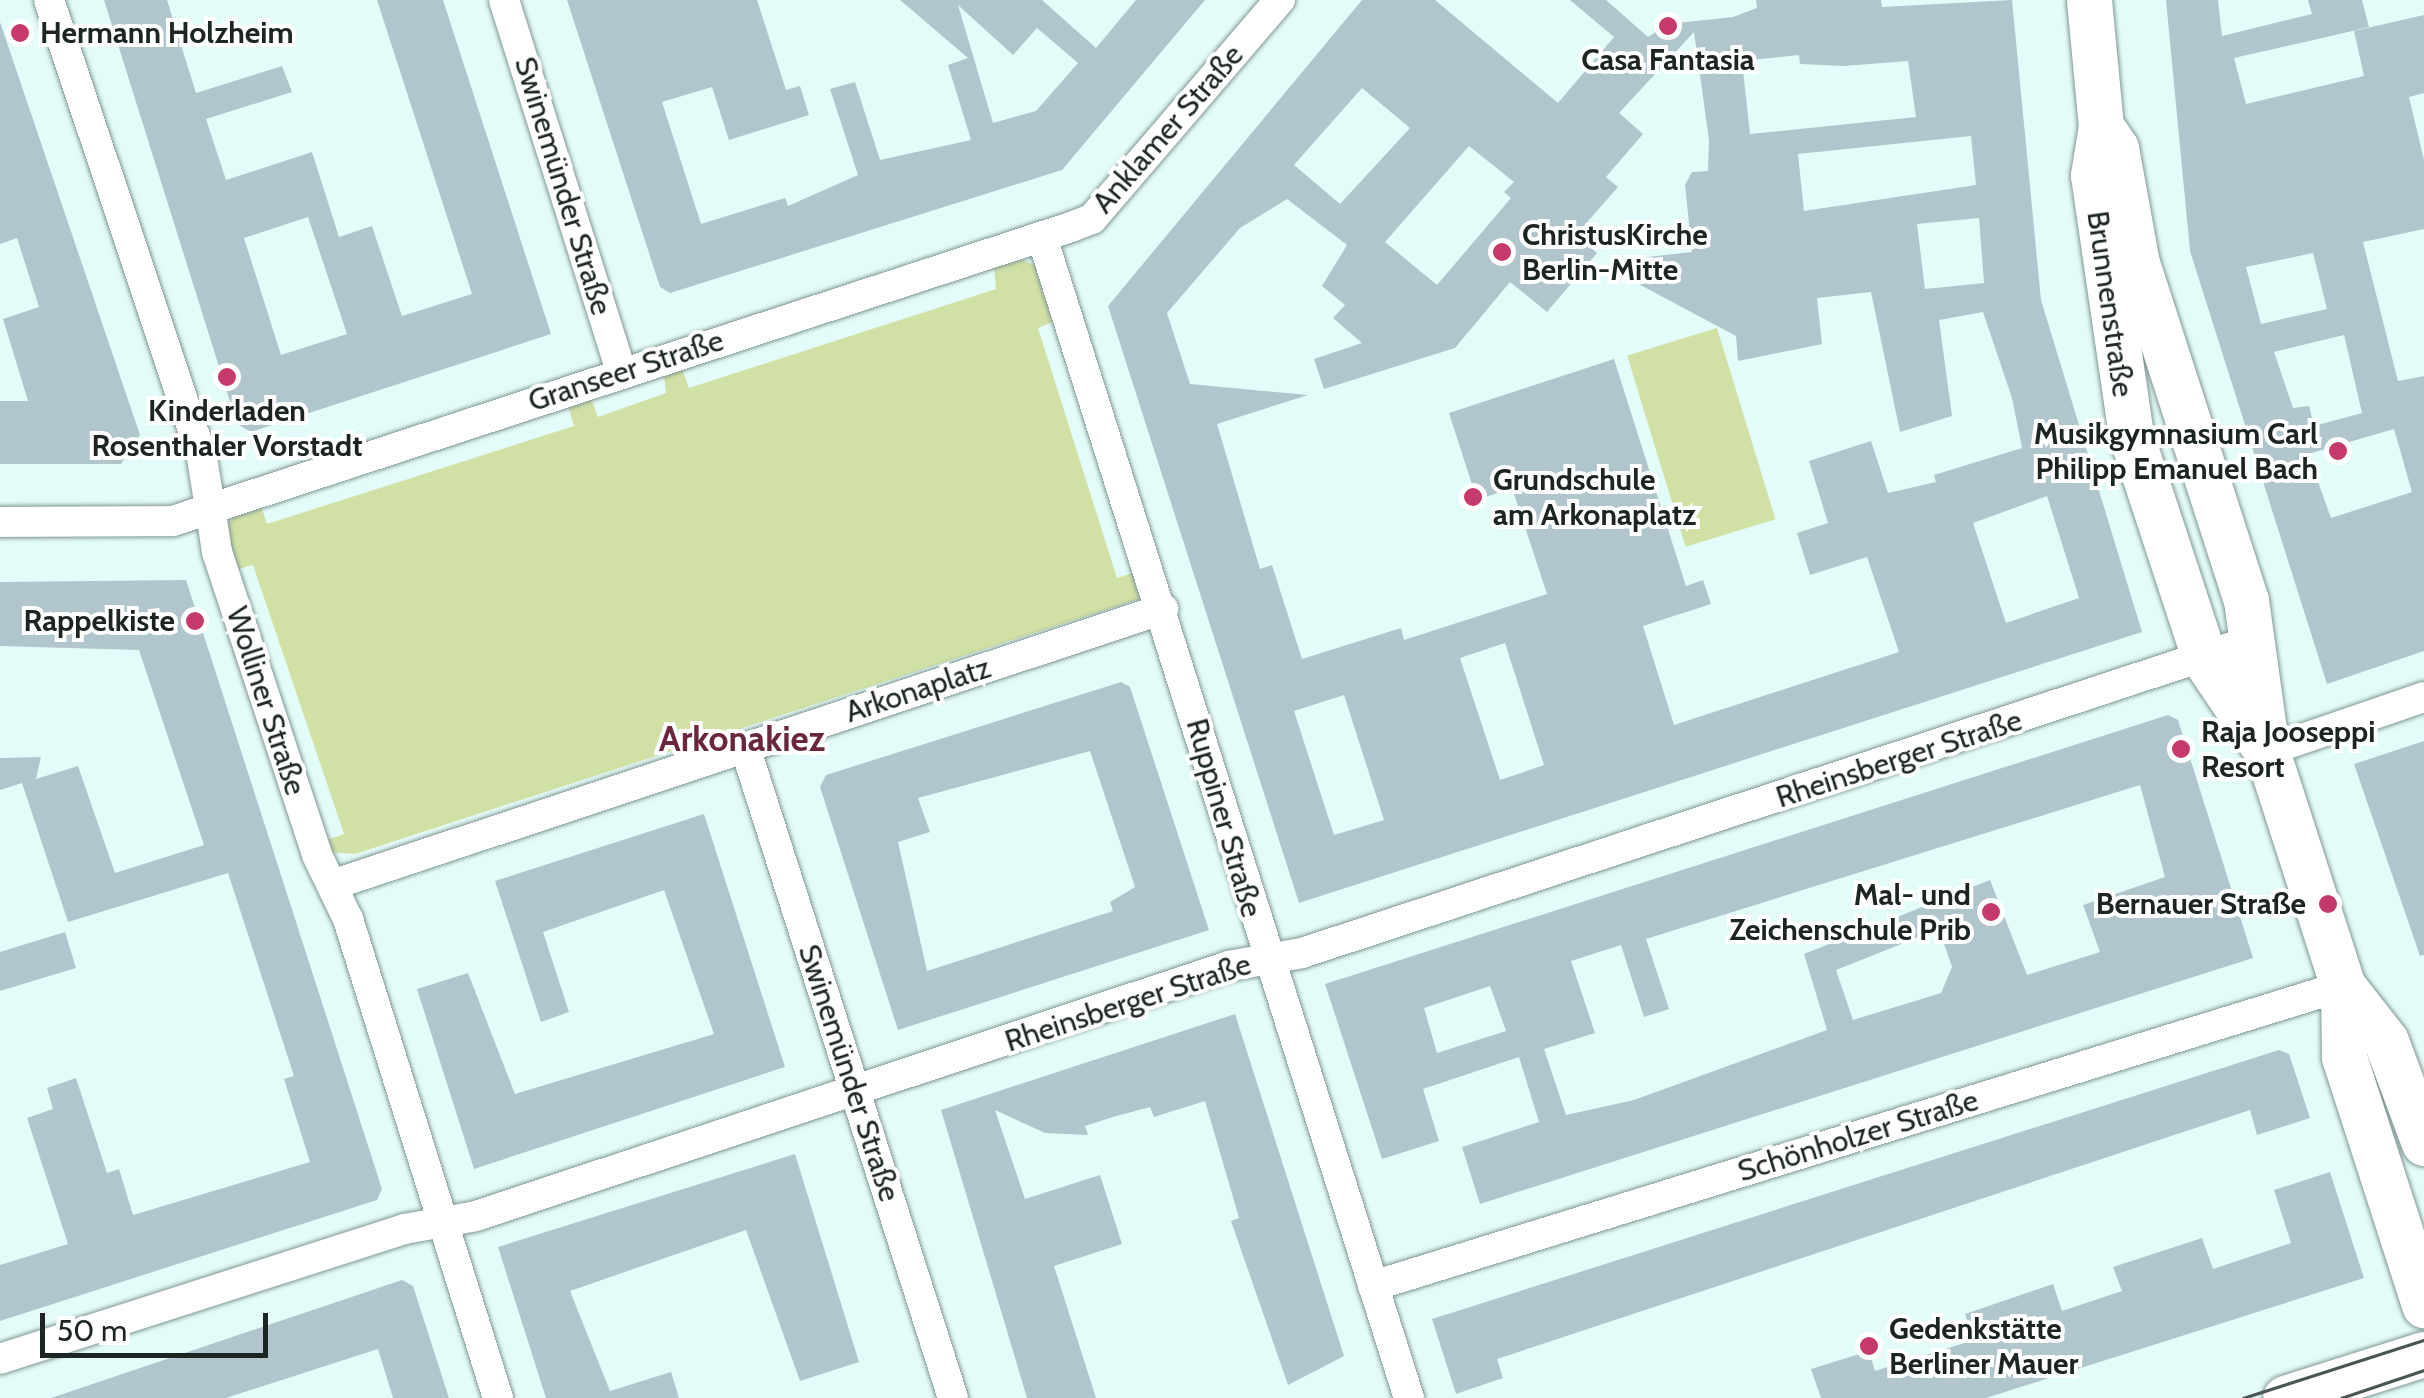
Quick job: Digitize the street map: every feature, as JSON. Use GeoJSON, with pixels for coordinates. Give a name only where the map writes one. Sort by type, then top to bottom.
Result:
{"type":"FeatureCollection","features":[{"type":"Feature","properties":{"kind":"main road","name":"Brunnenstraße"},"geometry":{"type":"LineString","coordinates":[[2089,0],[2101,126],[2092,175],[2113,356],[2205,660],[2266,750]]}},
{"type":"Feature","properties":{"kind":"main road","name":"Brunnenstraße"},"geometry":{"type":"LineString","coordinates":[[2101,126],[2116,148],[2137,263],[2253,640],[2266,750],[2343,986],[2344,1058],[2424,1306]]}},
{"type":"Feature","properties":{"kind":"main road","name":"Brunnenstraße"},"geometry":{"type":"LineString","coordinates":[[2343,986],[2386,1041],[2424,1143]]}},
{"type":"Feature","properties":{"kind":"main road"},"geometry":{"type":"LineString","coordinates":[[2285,1398],[2424,1354]]}},
{"type":"Feature","properties":{"kind":"street","name":"Wolliner Straße"},"geometry":{"type":"LineString","coordinates":[[48,0],[210,505],[217,552],[444,1221],[498,1398]]}},
{"type":"Feature","properties":{"kind":"street","name":"Swinemünder Straße"},"geometry":{"type":"LineString","coordinates":[[504,0],[622,372]]}},
{"type":"Feature","properties":{"kind":"street","name":"Anklamer Straße"},"geometry":{"type":"LineString","coordinates":[[1042,237],[1092,218],[1280,0]]}},
{"type":"Feature","properties":{"kind":"street","name":"Granseer Straße"},"geometry":{"type":"LineString","coordinates":[[0,522],[173,521],[210,505],[1042,237]]}},
{"type":"Feature","properties":{"kind":"street","name":"Ruppiner Straße"},"geometry":{"type":"LineString","coordinates":[[1042,237],[1163,610],[1266,959],[1409,1398]]}},
{"type":"Feature","properties":{"kind":"street","name":"Arkonaplatz"},"geometry":{"type":"LineString","coordinates":[[332,884],[1163,610]]}},
{"type":"Feature","properties":{"kind":"street","name":"Rheinsberger Straße"},"geometry":{"type":"LineString","coordinates":[[0,1359],[856,1092],[2205,660],[2253,640]]}},
{"type":"Feature","properties":{"kind":"street"},"geometry":{"type":"LineString","coordinates":[[2266,750],[2424,697]]}},
{"type":"Feature","properties":{"kind":"street","name":"Swinemünder Straße"},"geometry":{"type":"LineString","coordinates":[[745,747],[953,1398]]}},
{"type":"Feature","properties":{"kind":"street","name":"Schönholzer Straße"},"geometry":{"type":"LineString","coordinates":[[1373,1286],[2343,986]]}},
{"type":"Feature","properties":{"kind":"green space"},"geometry":{"type":"Polygon","coordinates":[[[1018,258],[1039,267],[1055,321],[1038,328],[1117,578],[1136,572],[1139,599],[355,854],[329,852],[324,841],[344,834],[253,565],[234,570],[224,530],[238,511],[260,503],[267,524],[574,426],[568,405],[591,398],[598,417],[666,393],[664,375],[682,370],[689,388],[996,289],[994,266],[1018,258]]]}},
{"type":"Feature","properties":{"kind":"green space"},"geometry":{"type":"Polygon","coordinates":[[[1717,328],[1775,519],[1686,547],[1627,355],[1717,328]]]}},
{"type":"Feature","properties":{"kind":"building"},"geometry":{"type":"Polygon","coordinates":[[[104,0],[167,0],[196,93],[282,66],[292,92],[206,119],[226,180],[312,152],[339,237],[372,226],[402,316],[472,294],[377,0],[443,0],[551,334],[251,432],[237,424],[104,0]],[[308,217],[244,238],[281,355],[347,334],[308,217]]]}},
{"type":"Feature","properties":{"kind":"building"},"geometry":{"type":"Polygon","coordinates":[[[567,0],[757,0],[786,90],[800,86],[809,115],[729,140],[712,87],[662,102],[701,224],[785,198],[788,206],[858,175],[830,89],[855,82],[880,160],[971,140],[948,65],[968,58],[900,0],[1042,0],[1096,48],[1136,0],[1205,0],[1062,170],[670,293],[660,287],[567,0]],[[958,5],[993,123],[1036,111],[1078,63],[1037,28],[1013,55],[958,5]]]}},
{"type":"Feature","properties":{"kind":"building"},"geometry":{"type":"Polygon","coordinates":[[[1362,0],[1435,0],[1558,103],[1614,37],[1570,0],[1606,0],[1648,37],[1668,24],[1733,17],[1757,8],[1756,0],[1881,0],[1882,7],[2012,0],[2041,300],[2142,632],[1299,903],[1108,306],[1362,0]],[[1694,32],[1619,113],[1643,134],[1606,177],[1618,187],[1576,235],[1597,253],[1547,312],[1510,282],[1455,348],[1324,389],[1314,359],[1362,343],[1333,318],[1345,305],[1322,286],[1347,245],[1287,199],[1240,228],[1167,313],[1190,384],[1308,395],[1217,424],[1260,569],[1272,565],[1302,659],[1401,628],[1404,640],[1547,594],[1512,488],[1477,500],[1449,413],[1614,359],[1686,586],[1703,580],[1711,604],[1643,626],[1674,725],[1899,652],[1867,557],[1810,575],[1797,533],[1828,523],[1809,461],[1871,441],[1888,493],[1936,482],[1934,475],[2022,448],[2012,398],[1983,312],[1939,320],[1952,416],[1900,432],[1871,292],[1817,298],[1822,344],[1738,361],[1736,336],[1633,281],[1647,257],[1692,252],[1685,185],[1692,172],[1708,171],[1709,140],[1694,32]],[[1799,55],[1742,61],[1750,134],[1916,117],[1908,61],[1844,66],[1800,64],[1799,55]],[[1362,88],[1294,165],[1340,204],[1410,128],[1362,88]],[[1971,136],[1798,154],[1804,211],[1976,185],[1971,136]],[[1469,146],[1385,242],[1437,285],[1511,198],[1504,192],[1514,182],[1469,146]],[[1979,218],[1917,224],[1925,289],[1984,283],[1979,218]],[[2047,496],[1973,523],[2006,623],[2079,598],[2047,496]],[[1505,643],[1460,658],[1500,780],[1544,765],[1505,643]],[[1344,695],[1294,711],[1334,835],[1384,820],[1344,695]]]}},
{"type":"Feature","properties":{"kind":"building"},"geometry":{"type":"Polygon","coordinates":[[[2166,0],[2218,0],[2222,36],[2312,14],[2308,0],[2362,0],[2369,27],[2234,58],[2246,104],[2364,76],[2354,31],[2424,15],[2424,93],[2409,97],[2424,160],[2424,229],[2363,242],[2398,381],[2424,376],[2424,651],[2327,684],[2190,251],[2166,0]],[[2313,253],[2246,267],[2261,324],[2327,309],[2313,253]],[[2344,335],[2274,352],[2293,408],[2309,406],[2314,426],[2362,413],[2344,335]],[[2394,429],[2308,454],[2331,518],[2412,492],[2394,429]]]}},
{"type":"Feature","properties":{"kind":"building"},"geometry":{"type":"Polygon","coordinates":[[[0,22],[140,435],[121,464],[0,464],[0,401],[28,401],[3,319],[39,307],[17,238],[0,244],[0,22]]]}},
{"type":"Feature","properties":{"kind":"building"},"geometry":{"type":"Polygon","coordinates":[[[186,580],[382,1189],[377,1200],[0,1321],[0,1265],[68,1244],[27,1118],[53,1109],[47,1088],[76,1078],[107,1173],[119,1169],[133,1215],[310,1162],[284,1079],[294,1076],[228,873],[68,922],[22,783],[0,790],[0,758],[41,757],[36,779],[78,766],[115,873],[204,845],[139,650],[0,646],[0,582],[186,580]]]}},
{"type":"Feature","properties":{"kind":"building"},"geometry":{"type":"Polygon","coordinates":[[[1121,682],[1130,687],[1209,930],[898,1030],[820,787],[826,775],[1121,682]],[[1090,751],[918,798],[930,832],[898,842],[927,971],[1113,911],[1110,902],[1135,887],[1090,751]]]}},
{"type":"Feature","properties":{"kind":"building"},"geometry":{"type":"Polygon","coordinates":[[[2168,715],[2178,720],[2253,958],[1480,1204],[1462,1147],[1539,1122],[1519,1057],[1423,1089],[1439,1141],[1382,1159],[1325,984],[2168,715]],[[2140,785],[1646,939],[1669,1009],[1644,1017],[1621,945],[1571,961],[1595,1033],[1544,1049],[1566,1115],[1634,1100],[1827,1030],[1804,954],[1990,880],[2027,975],[2100,952],[2083,905],[2165,877],[2140,785]],[[1939,929],[1836,970],[1853,1020],[1941,993],[1952,967],[1939,929]],[[1490,986],[1424,1008],[1437,1053],[1506,1031],[1490,986]]]}},
{"type":"Feature","properties":{"kind":"building"},"geometry":{"type":"Polygon","coordinates":[[[2424,741],[2424,955],[2420,956],[2354,764],[2424,741]]]}},
{"type":"Feature","properties":{"kind":"building"},"geometry":{"type":"Polygon","coordinates":[[[704,814],[785,1067],[474,1169],[417,989],[468,973],[515,1094],[714,1034],[664,890],[543,932],[569,1012],[541,1022],[495,881],[704,814]]]}},
{"type":"Feature","properties":{"kind":"building"},"geometry":{"type":"Polygon","coordinates":[[[65,932],[76,968],[0,991],[0,952],[65,932]]]}},
{"type":"Feature","properties":{"kind":"building"},"geometry":{"type":"Polygon","coordinates":[[[1235,1014],[1344,1356],[1288,1385],[1231,1221],[1239,1218],[1205,1101],[1154,1117],[1150,1107],[1113,1117],[1085,1126],[1088,1135],[1045,1133],[995,1110],[1025,1199],[1100,1175],[1122,1244],[1054,1266],[1096,1398],[1027,1398],[941,1110],[1235,1014]]]}},
{"type":"Feature","properties":{"kind":"building"},"geometry":{"type":"Polygon","coordinates":[[[2279,1050],[2289,1054],[2310,1118],[2257,1135],[2250,1110],[1497,1359],[1503,1378],[1456,1394],[1432,1319],[2279,1050]]]}},
{"type":"Feature","properties":{"kind":"building"},"geometry":{"type":"Polygon","coordinates":[[[795,1154],[859,1362],[800,1381],[746,1230],[570,1291],[610,1391],[671,1372],[679,1398],[546,1398],[498,1247],[795,1154]]]}},
{"type":"Feature","properties":{"kind":"building"},"geometry":{"type":"Polygon","coordinates":[[[2330,1172],[2364,1278],[1986,1398],[1821,1398],[1811,1369],[1869,1351],[1875,1371],[1974,1340],[1965,1314],[2053,1284],[2062,1311],[2122,1291],[2113,1267],[2202,1238],[2213,1269],[2291,1243],[2274,1190],[2330,1172]]]}},
{"type":"Feature","properties":{"kind":"building"},"geometry":{"type":"Polygon","coordinates":[[[402,1280],[413,1286],[449,1398],[393,1398],[378,1349],[226,1398],[51,1398],[402,1280]]]}},
{"type":"Feature","properties":{"kind":"tram line"},"geometry":{"type":"LineString","coordinates":[[2243,1398],[2424,1340]]}},
{"type":"Feature","properties":{"kind":"tram line"},"geometry":{"type":"LineString","coordinates":[[2341,1398],[2424,1370]]}},
{"type":"Feature","properties":{"kind":"place","name":"Casa Fantasia"},"geometry":{"type":"Point","coordinates":[1668,26]}},
{"type":"Feature","properties":{"kind":"place","name":"Hermann Holzheim"},"geometry":{"type":"Point","coordinates":[20,33]}},
{"type":"Feature","properties":{"kind":"place","name":"ChristusKirche Berlin-Mitte"},"geometry":{"type":"Point","coordinates":[1502,252]}},
{"type":"Feature","properties":{"kind":"place","name":"Kinderladen Rosenthaler Vorstadt"},"geometry":{"type":"Point","coordinates":[227,377]}},
{"type":"Feature","properties":{"kind":"place","name":"Musikgymnasium Carl Philipp Emanuel Bach"},"geometry":{"type":"Point","coordinates":[2338,451]}},
{"type":"Feature","properties":{"kind":"place","name":"Grundschule am Arkonaplatz"},"geometry":{"type":"Point","coordinates":[1473,497]}},
{"type":"Feature","properties":{"kind":"place","name":"Rappelkiste"},"geometry":{"type":"Point","coordinates":[195,621]}},
{"type":"Feature","properties":{"kind":"place","name":"Raja Jooseppi Resort"},"geometry":{"type":"Point","coordinates":[2181,749]}},
{"type":"Feature","properties":{"kind":"place","name":"Bernauer Straße"},"geometry":{"type":"Point","coordinates":[2328,904]}},
{"type":"Feature","properties":{"kind":"place","name":"Mal- und Zeichenschule Prib"},"geometry":{"type":"Point","coordinates":[1991,912]}},
{"type":"Feature","properties":{"kind":"place","name":"Gedenkstätte Berliner Mauer"},"geometry":{"type":"Point","coordinates":[1869,1346]}},
{"type":"Feature","properties":{"kind":"district","name":"Arkonakiez"},"geometry":{"type":"Point","coordinates":[742,739]}}]}
